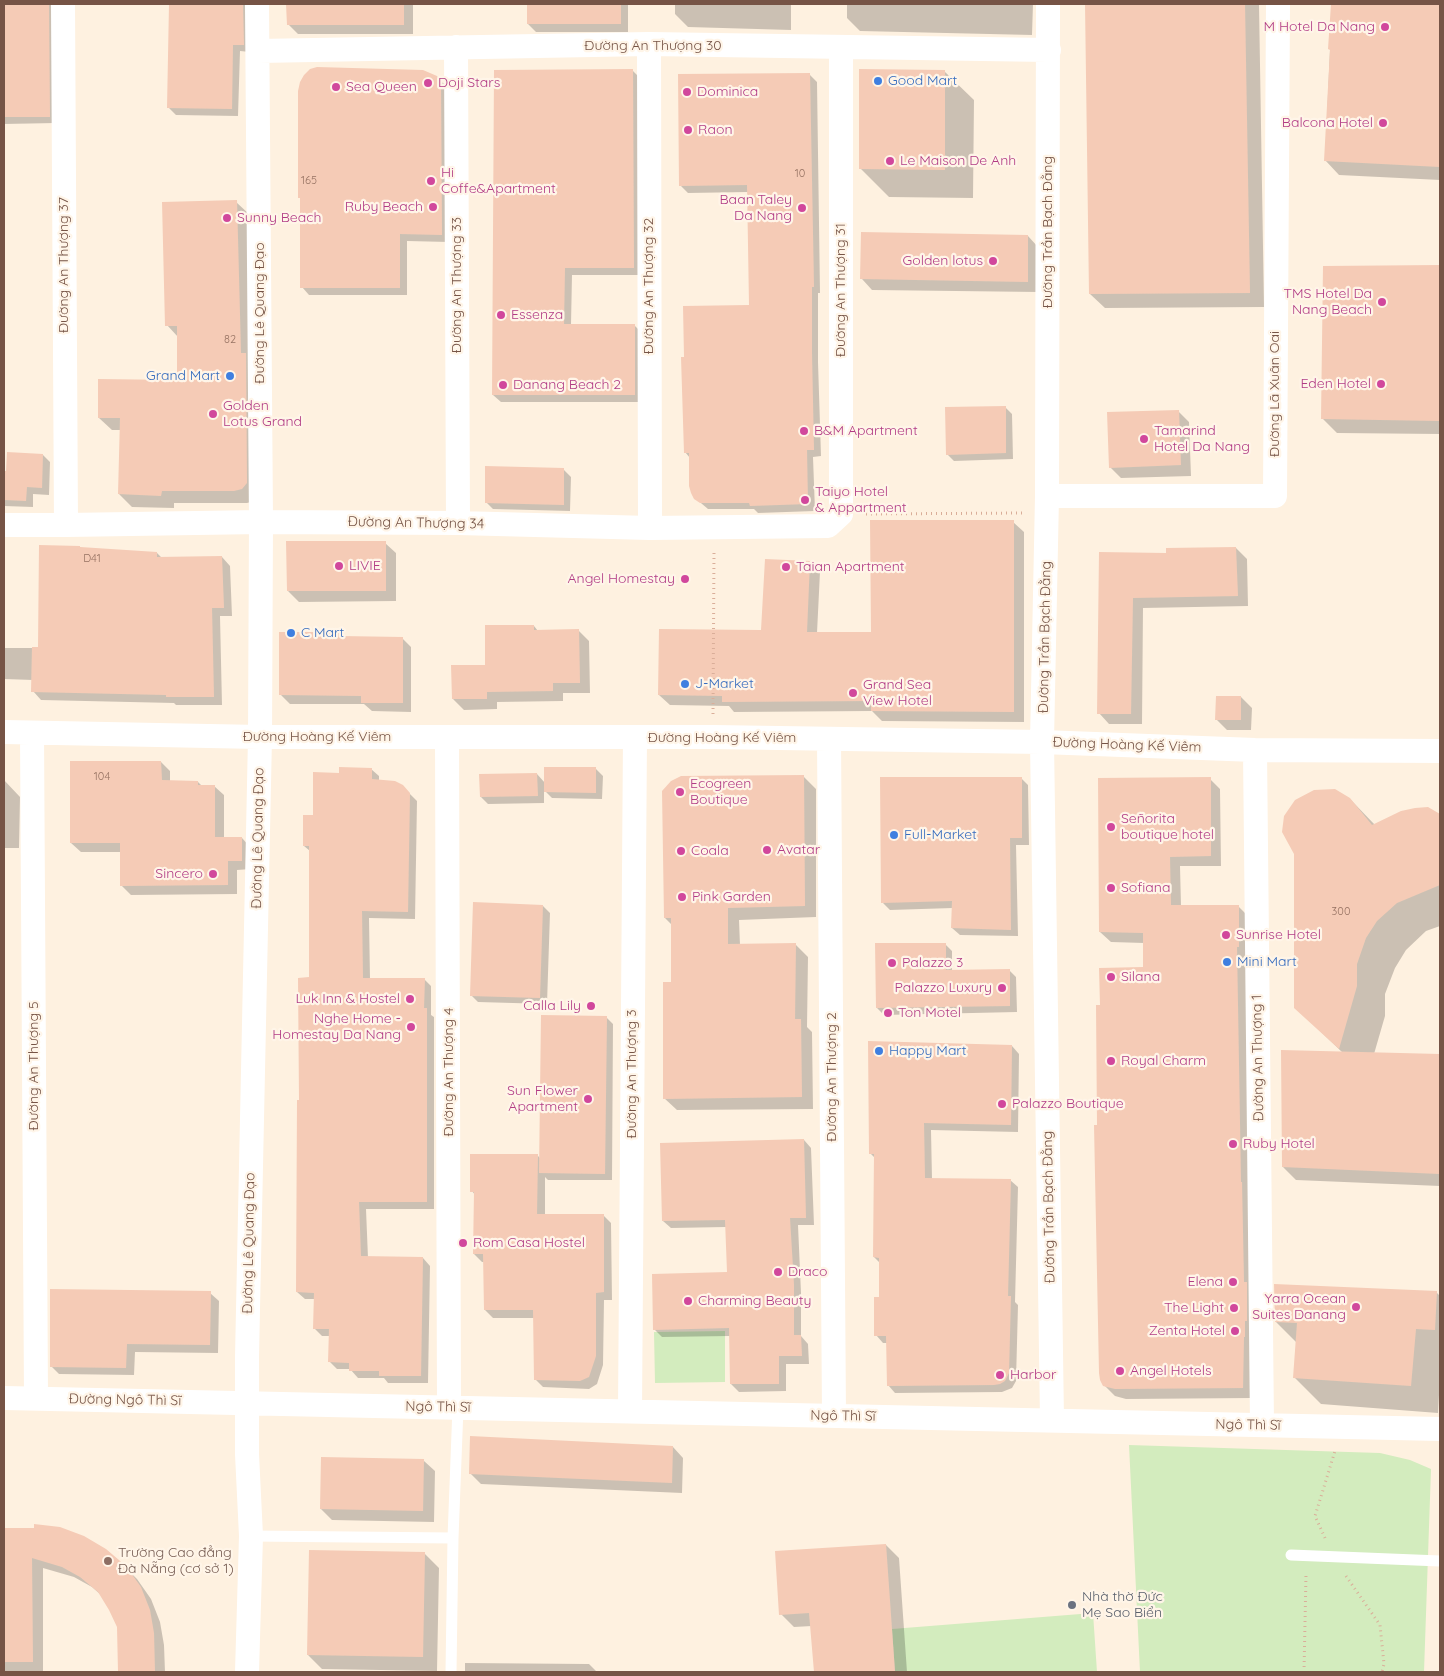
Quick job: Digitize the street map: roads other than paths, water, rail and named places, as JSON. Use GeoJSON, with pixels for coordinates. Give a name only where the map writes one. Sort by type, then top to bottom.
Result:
{"type":"FeatureCollection","features":[{"type":"Feature","properties":{"kind":"street","name":"Đường An Thượng 37"},"geometry":{"type":"LineString","coordinates":[[63,4],[66,526]]}},
{"type":"Feature","properties":{"kind":"street","name":"Đường Lê Quang Đạo"},"geometry":{"type":"LineString","coordinates":[[247,1672],[251,1536],[246,1403],[260,737],[261,522],[257,4]]}},
{"type":"Feature","properties":{"kind":"street","name":"Đường Trần Bạch Đằng"},"geometry":{"type":"LineString","coordinates":[[1048,4],[1048,496],[1042,742],[1052,1420]]}},
{"type":"Feature","properties":{"kind":"street","name":"Đường Lã Xuân Oai"},"geometry":{"type":"LineString","coordinates":[[1048,496],[1275,496],[1278,4]]}},
{"type":"Feature","properties":{"kind":"street","name":"Đường An Thượng 30"},"geometry":{"type":"LineString","coordinates":[[258,51],[649,44],[1049,50]]}},
{"type":"Feature","properties":{"kind":"street","name":"Đường An Thượng 32"},"geometry":{"type":"LineString","coordinates":[[649,44],[650,528]]}},
{"type":"Feature","properties":{"kind":"street","name":"Đường An Thượng 33"},"geometry":{"type":"LineString","coordinates":[[456,47],[458,523]]}},
{"type":"Feature","properties":{"kind":"street","name":"Đường An Thượng 31"},"geometry":{"type":"LineString","coordinates":[[835,520],[841,48]]}},
{"type":"Feature","properties":{"kind":"street","name":"Đường An Thượng 34"},"geometry":{"type":"LineString","coordinates":[[4,525],[66,526],[261,522],[458,523],[650,528],[714,527],[835,520]]}},
{"type":"Feature","properties":{"kind":"street","name":"Đường Hoàng Kế Viêm"},"geometry":{"type":"LineString","coordinates":[[4,732],[260,737],[713,737],[1042,742],[1255,750],[1440,751]]}},
{"type":"Feature","properties":{"kind":"street","name":"Đường An Thượng 5"},"geometry":{"type":"LineString","coordinates":[[32,733],[36,1398]]}},
{"type":"Feature","properties":{"kind":"street","name":"Đường An Thượng 4"},"geometry":{"type":"LineString","coordinates":[[448,737],[454,1407]]}},
{"type":"Feature","properties":{"kind":"street","name":"Đường An Thượng 3"},"geometry":{"type":"LineString","coordinates":[[630,1411],[634,737]]}},
{"type":"Feature","properties":{"kind":"street","name":"Đường An Thượng 2"},"geometry":{"type":"LineString","coordinates":[[829,739],[834,1416]]}},
{"type":"Feature","properties":{"kind":"street","name":"Đường An Thượng 1"},"geometry":{"type":"LineString","coordinates":[[1255,750],[1262,1425]]}},
{"type":"Feature","properties":{"kind":"street","name":"Đường Ngô Thì Sĩ"},"geometry":{"type":"LineString","coordinates":[[4,1398],[246,1403]]}},
{"type":"Feature","properties":{"kind":"street","name":"Ngô Thì Sĩ"},"geometry":{"type":"LineString","coordinates":[[246,1403],[1440,1429]]}},
{"type":"Feature","properties":{"kind":"lane"},"geometry":{"type":"LineString","coordinates":[[451,1672],[454,1407]]}},
{"type":"Feature","properties":{"kind":"lane"},"geometry":{"type":"LineString","coordinates":[[251,1536],[453,1538]]}},
{"type":"Feature","properties":{"kind":"lane"},"geometry":{"type":"LineString","coordinates":[[1292,1555],[1440,1561]]}},
{"type":"Feature","properties":{"kind":"place","name":"M Hotel Da Nang"},"geometry":{"type":"Point","coordinates":[1385,27]}},
{"type":"Feature","properties":{"kind":"place","name":"Good Mart"},"geometry":{"type":"Point","coordinates":[878,81]}},
{"type":"Feature","properties":{"kind":"place","name":"Doji Stars"},"geometry":{"type":"Point","coordinates":[428,83]}},
{"type":"Feature","properties":{"kind":"place","name":"Sea Queen"},"geometry":{"type":"Point","coordinates":[336,87]}},
{"type":"Feature","properties":{"kind":"place","name":"Dominica"},"geometry":{"type":"Point","coordinates":[687,92]}},
{"type":"Feature","properties":{"kind":"place","name":"Balcona Hotel"},"geometry":{"type":"Point","coordinates":[1383,123]}},
{"type":"Feature","properties":{"kind":"place","name":"Raon"},"geometry":{"type":"Point","coordinates":[688,130]}},
{"type":"Feature","properties":{"kind":"place","name":"Le Maison De Anh"},"geometry":{"type":"Point","coordinates":[890,161]}},
{"type":"Feature","properties":{"kind":"place","name":"Hi Coffe&Apartment"},"geometry":{"type":"Point","coordinates":[431,181]}},
{"type":"Feature","properties":{"kind":"place","name":"Ruby Beach"},"geometry":{"type":"Point","coordinates":[433,207]}},
{"type":"Feature","properties":{"kind":"place","name":"Baan Taley Da Nang"},"geometry":{"type":"Point","coordinates":[802,208]}},
{"type":"Feature","properties":{"kind":"place","name":"Sunny Beach"},"geometry":{"type":"Point","coordinates":[227,218]}},
{"type":"Feature","properties":{"kind":"place","name":"Golden lotus"},"geometry":{"type":"Point","coordinates":[993,261]}},
{"type":"Feature","properties":{"kind":"place","name":"TMS Hotel Da Nang Beach"},"geometry":{"type":"Point","coordinates":[1382,302]}},
{"type":"Feature","properties":{"kind":"place","name":"Essenza"},"geometry":{"type":"Point","coordinates":[501,315]}},
{"type":"Feature","properties":{"kind":"place","name":"Grand Mart"},"geometry":{"type":"Point","coordinates":[230,376]}},
{"type":"Feature","properties":{"kind":"place","name":"Eden Hotel"},"geometry":{"type":"Point","coordinates":[1381,384]}},
{"type":"Feature","properties":{"kind":"place","name":"Danang Beach 2"},"geometry":{"type":"Point","coordinates":[503,385]}},
{"type":"Feature","properties":{"kind":"place","name":"Golden Lotus Grand"},"geometry":{"type":"Point","coordinates":[213,414]}},
{"type":"Feature","properties":{"kind":"place","name":"B&M Apartment"},"geometry":{"type":"Point","coordinates":[804,431]}},
{"type":"Feature","properties":{"kind":"place","name":"Tamarind Hotel Da Nang"},"geometry":{"type":"Point","coordinates":[1144,439]}},
{"type":"Feature","properties":{"kind":"place","name":"Taiyo Hotel & Appartment"},"geometry":{"type":"Point","coordinates":[805,500]}},
{"type":"Feature","properties":{"kind":"place","name":"LIVIE"},"geometry":{"type":"Point","coordinates":[339,566]}},
{"type":"Feature","properties":{"kind":"place","name":"Taian Apartment"},"geometry":{"type":"Point","coordinates":[786,567]}},
{"type":"Feature","properties":{"kind":"place","name":"Angel Homestay"},"geometry":{"type":"Point","coordinates":[685,579]}},
{"type":"Feature","properties":{"kind":"place","name":"C Mart"},"geometry":{"type":"Point","coordinates":[291,633]}},
{"type":"Feature","properties":{"kind":"place","name":"J-Market"},"geometry":{"type":"Point","coordinates":[685,684]}},
{"type":"Feature","properties":{"kind":"place","name":"Grand Sea View Hotel"},"geometry":{"type":"Point","coordinates":[853,693]}},
{"type":"Feature","properties":{"kind":"place","name":"Ecogreen Boutique"},"geometry":{"type":"Point","coordinates":[680,792]}},
{"type":"Feature","properties":{"kind":"place","name":"Señorita boutique hotel"},"geometry":{"type":"Point","coordinates":[1111,827]}},
{"type":"Feature","properties":{"kind":"place","name":"Full-Market"},"geometry":{"type":"Point","coordinates":[894,835]}},
{"type":"Feature","properties":{"kind":"place","name":"Avatar"},"geometry":{"type":"Point","coordinates":[767,850]}},
{"type":"Feature","properties":{"kind":"place","name":"Coala"},"geometry":{"type":"Point","coordinates":[681,851]}},
{"type":"Feature","properties":{"kind":"place","name":"Sincero"},"geometry":{"type":"Point","coordinates":[213,874]}},
{"type":"Feature","properties":{"kind":"place","name":"Sofiana"},"geometry":{"type":"Point","coordinates":[1111,888]}},
{"type":"Feature","properties":{"kind":"place","name":"Pink Garden"},"geometry":{"type":"Point","coordinates":[682,897]}},
{"type":"Feature","properties":{"kind":"place","name":"Sunrise Hotel"},"geometry":{"type":"Point","coordinates":[1226,935]}},
{"type":"Feature","properties":{"kind":"place","name":"Mini Mart"},"geometry":{"type":"Point","coordinates":[1227,962]}},
{"type":"Feature","properties":{"kind":"place","name":"Palazzo 3"},"geometry":{"type":"Point","coordinates":[892,963]}},
{"type":"Feature","properties":{"kind":"place","name":"Silana"},"geometry":{"type":"Point","coordinates":[1111,977]}},
{"type":"Feature","properties":{"kind":"place","name":"Palazzo Luxury"},"geometry":{"type":"Point","coordinates":[1002,988]}},
{"type":"Feature","properties":{"kind":"place","name":"Luk Inn & Hostel"},"geometry":{"type":"Point","coordinates":[410,999]}},
{"type":"Feature","properties":{"kind":"place","name":"Calla Lily"},"geometry":{"type":"Point","coordinates":[591,1006]}},
{"type":"Feature","properties":{"kind":"place","name":"Ton Motel"},"geometry":{"type":"Point","coordinates":[888,1013]}},
{"type":"Feature","properties":{"kind":"place","name":"Nghe Home - Homestay Da Nang"},"geometry":{"type":"Point","coordinates":[411,1027]}},
{"type":"Feature","properties":{"kind":"place","name":"Happy Mart"},"geometry":{"type":"Point","coordinates":[879,1051]}},
{"type":"Feature","properties":{"kind":"place","name":"Royal Charm"},"geometry":{"type":"Point","coordinates":[1111,1061]}},
{"type":"Feature","properties":{"kind":"place","name":"Sun Flower Apartment"},"geometry":{"type":"Point","coordinates":[588,1099]}},
{"type":"Feature","properties":{"kind":"place","name":"Palazzo Boutique"},"geometry":{"type":"Point","coordinates":[1002,1104]}},
{"type":"Feature","properties":{"kind":"place","name":"Ruby Hotel"},"geometry":{"type":"Point","coordinates":[1233,1144]}},
{"type":"Feature","properties":{"kind":"place","name":"Rom Casa Hostel"},"geometry":{"type":"Point","coordinates":[463,1243]}},
{"type":"Feature","properties":{"kind":"place","name":"Draco"},"geometry":{"type":"Point","coordinates":[778,1272]}},
{"type":"Feature","properties":{"kind":"place","name":"Elena"},"geometry":{"type":"Point","coordinates":[1233,1282]}},
{"type":"Feature","properties":{"kind":"place","name":"Charming Beauty"},"geometry":{"type":"Point","coordinates":[688,1301]}},
{"type":"Feature","properties":{"kind":"place","name":"Yarra Ocean Suites Danang"},"geometry":{"type":"Point","coordinates":[1356,1307]}},
{"type":"Feature","properties":{"kind":"place","name":"The Light"},"geometry":{"type":"Point","coordinates":[1234,1308]}},
{"type":"Feature","properties":{"kind":"place","name":"Zenta Hotel"},"geometry":{"type":"Point","coordinates":[1235,1331]}},
{"type":"Feature","properties":{"kind":"place","name":"Angel Hotels"},"geometry":{"type":"Point","coordinates":[1120,1371]}},
{"type":"Feature","properties":{"kind":"place","name":"Harbor"},"geometry":{"type":"Point","coordinates":[1000,1375]}},
{"type":"Feature","properties":{"kind":"place","name":"Trường Cao đẳng Đà Nẵng (cơ sở 1)"},"geometry":{"type":"Point","coordinates":[108,1561]}},
{"type":"Feature","properties":{"kind":"place","name":"Nhà thờ Đức Mẹ Sao Biển"},"geometry":{"type":"Point","coordinates":[1072,1605]}}]}
